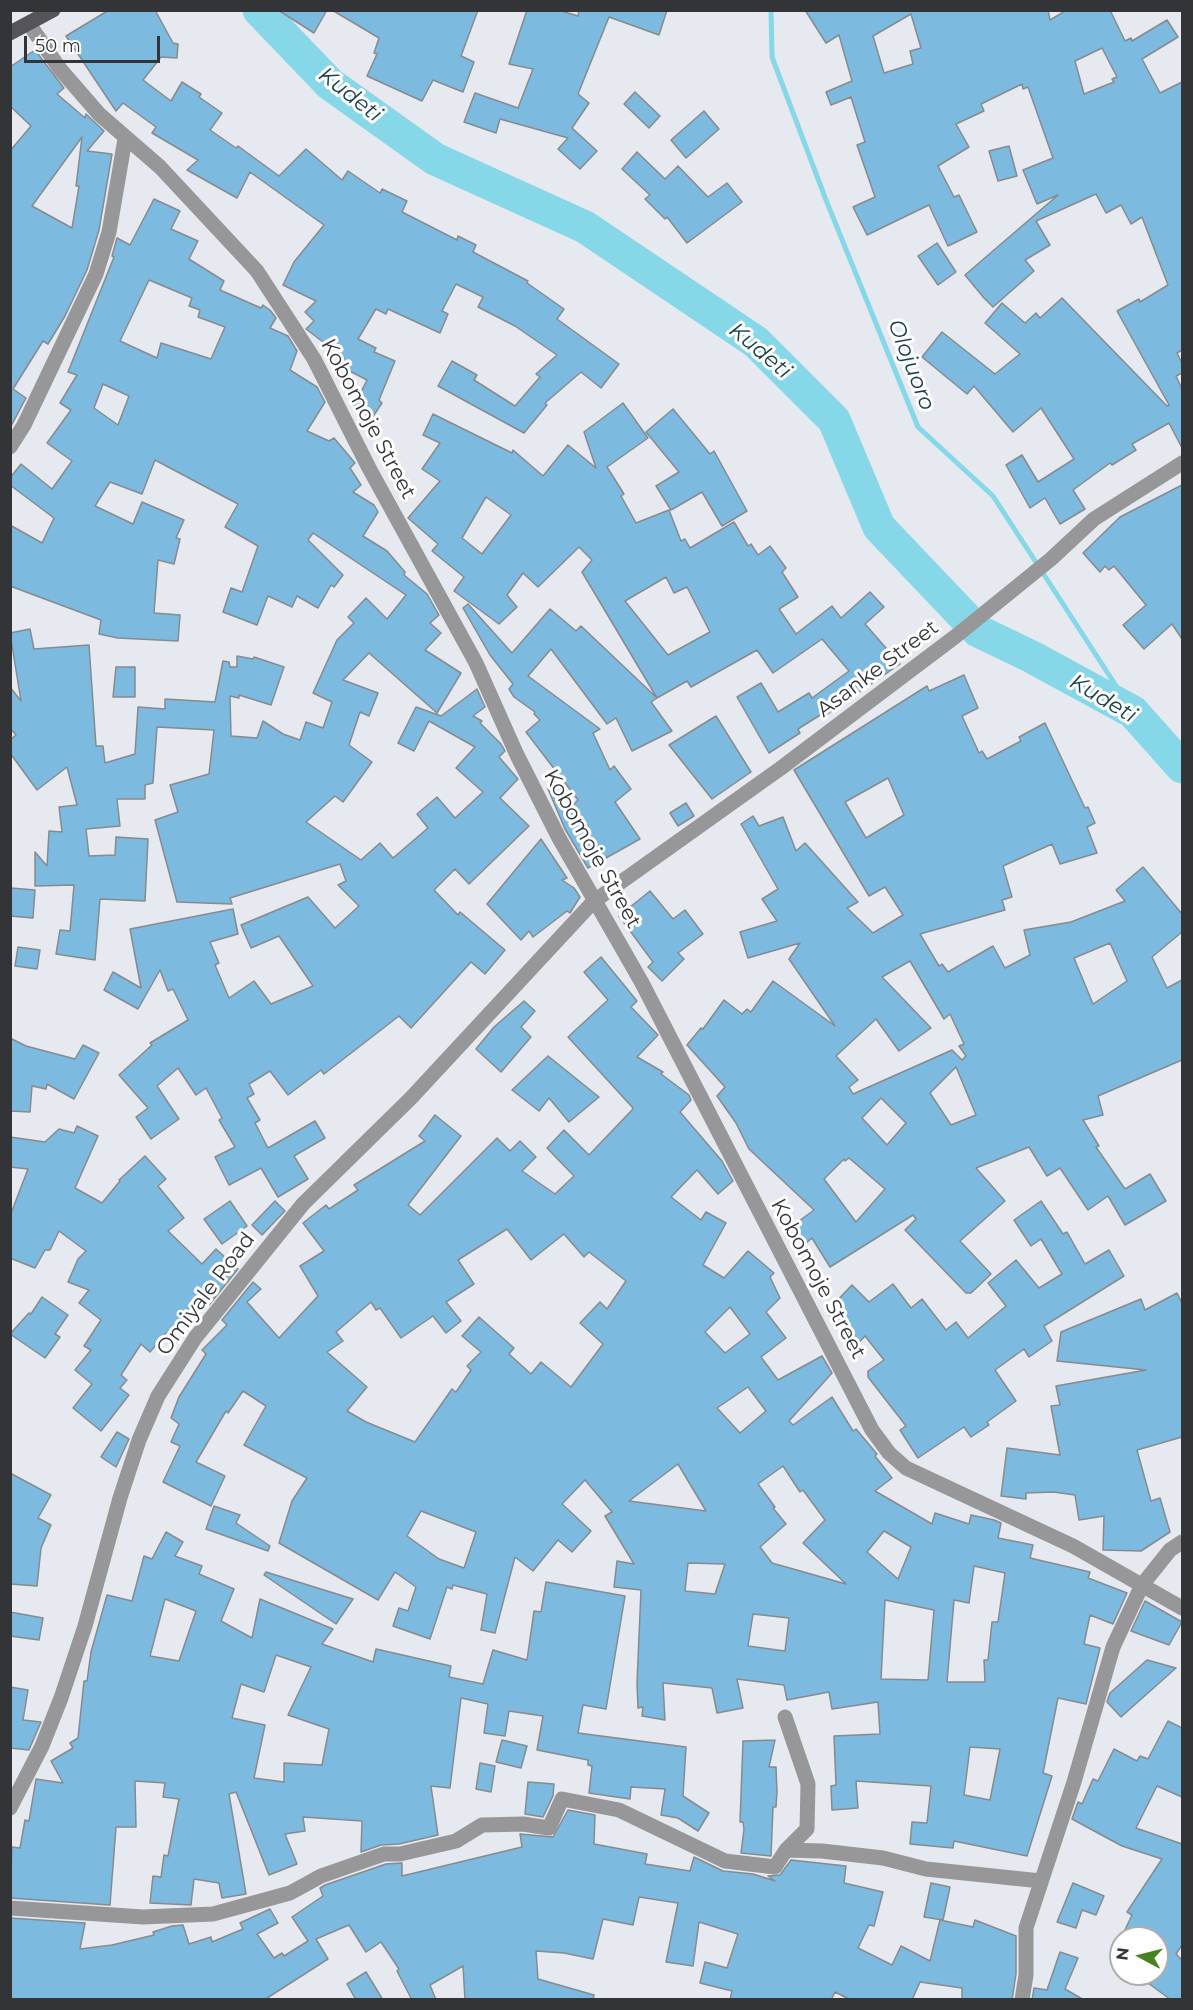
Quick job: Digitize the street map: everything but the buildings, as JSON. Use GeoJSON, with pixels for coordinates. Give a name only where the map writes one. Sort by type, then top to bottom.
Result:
{"type":"FeatureCollection","features":[{"type":"Feature","properties":{"kind":"main road"},"geometry":{"type":"LineString","coordinates":[[10,33],[52,10]]}},
{"type":"Feature","properties":{"kind":"street","name":"Kobomoje Street"},"geometry":{"type":"LineString","coordinates":[[29,24],[60,69],[99,114],[125,139],[160,167],[242,255],[284,310],[308,349],[391,509],[476,663],[517,755],[593,902],[642,982],[872,1430],[888,1453],[906,1468],[1073,1546],[1182,1608]]}},
{"type":"Feature","properties":{"kind":"street"},"geometry":{"type":"LineString","coordinates":[[10,447],[24,425],[96,274],[109,232],[125,139]]}},
{"type":"Feature","properties":{"kind":"street","name":"Asanke Street"},"geometry":{"type":"LineString","coordinates":[[593,902],[781,768],[956,636],[1051,559],[1094,519],[1182,463]]}},
{"type":"Feature","properties":{"kind":"street","name":"Omiyale Road"},"geometry":{"type":"LineString","coordinates":[[10,1808],[42,1746],[64,1688],[85,1626],[120,1498],[139,1440],[158,1396],[195,1338],[256,1259],[303,1204],[411,1098],[593,902]]}},
{"type":"Feature","properties":{"kind":"street"},"geometry":{"type":"LineString","coordinates":[[1022,2000],[1026,1975],[1026,1928],[1074,1782],[1113,1647],[1142,1585],[1170,1550],[1182,1542]]}},
{"type":"Feature","properties":{"kind":"street"},"geometry":{"type":"LineString","coordinates":[[10,1908],[144,1917],[213,1914],[290,1893],[321,1876],[384,1854],[400,1854],[456,1841],[482,1825],[523,1824],[549,1828],[562,1799],[619,1810],[725,1861],[775,1867],[786,1850],[807,1829],[808,1784],[785,1717]]}},
{"type":"Feature","properties":{"kind":"street"},"geometry":{"type":"LineString","coordinates":[[786,1850],[822,1851],[883,1858],[926,1869],[1041,1881]]}},
{"type":"Feature","properties":{"kind":"waterway","name":"Kudeti"},"geometry":{"type":"LineString","coordinates":[[259,10],[330,84],[435,159],[585,227],[756,342],[834,420],[879,527],[978,631],[1032,657],[1133,712],[1182,767]]}},
{"type":"Feature","properties":{"kind":"waterway","name":"Olojuoro"},"geometry":{"type":"LineString","coordinates":[[771,10],[772,57],[826,200],[918,427],[993,496],[1133,712]]}}]}
